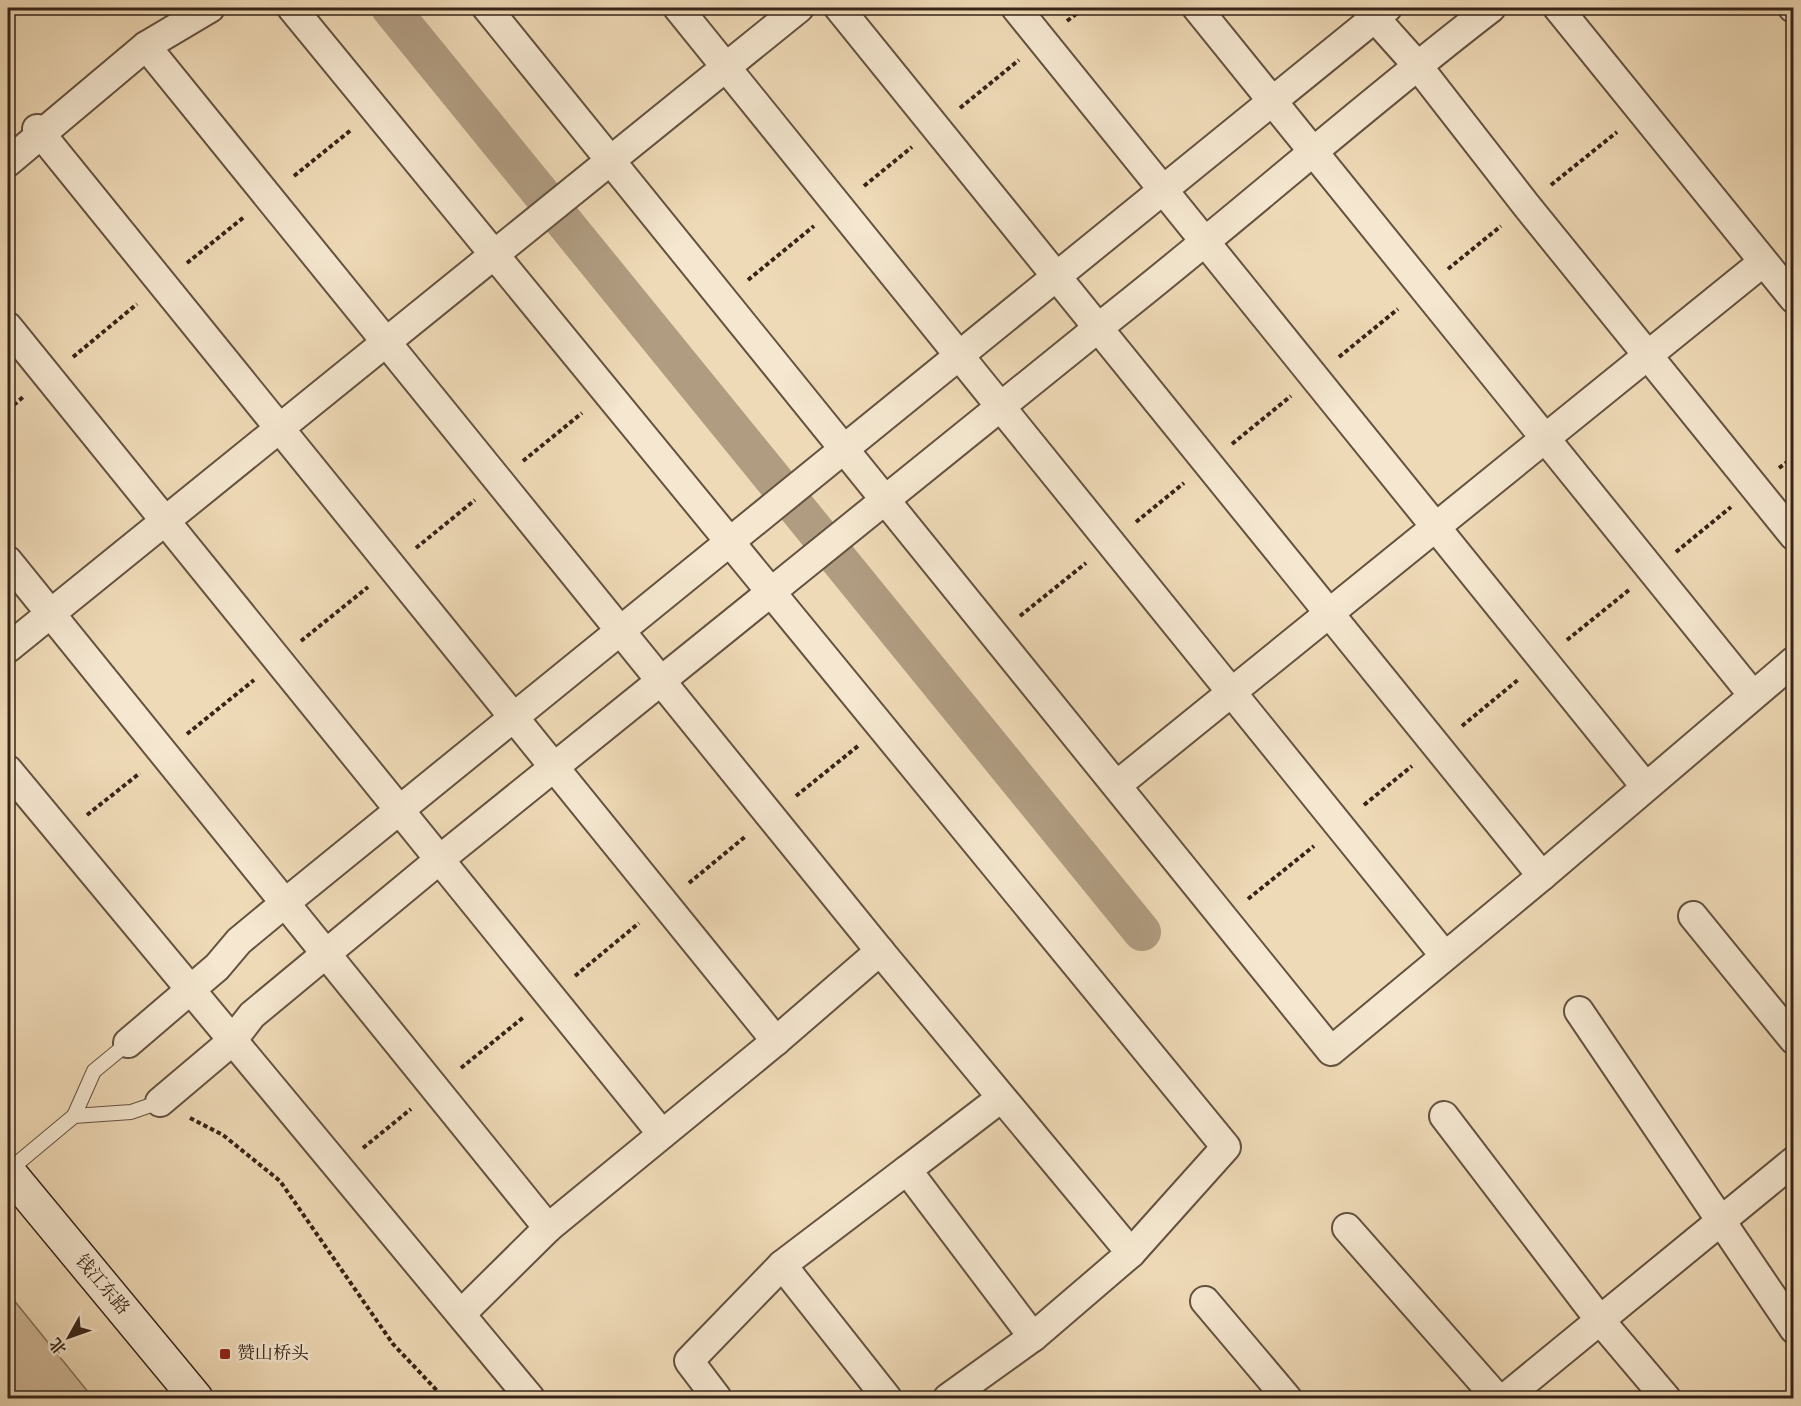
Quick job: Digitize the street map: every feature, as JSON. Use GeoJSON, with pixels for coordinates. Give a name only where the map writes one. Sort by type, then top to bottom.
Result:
{"type":"FeatureCollection","features":[{"type":"Feature","properties":{"kind":"main road","name":"钱江东路"},"geometry":{"type":"LineString","coordinates":[[8,1171],[196,1398]]}},
{"type":"Feature","properties":{"kind":"street"},"geometry":{"type":"LineString","coordinates":[[8,162],[39,131],[146,46],[210,8]]}},
{"type":"Feature","properties":{"kind":"street"},"geometry":{"type":"LineString","coordinates":[[292,8],[1226,1147],[1131,1253],[1032,1337],[948,1398]]}},
{"type":"Feature","properties":{"kind":"street"},"geometry":{"type":"LineString","coordinates":[[488,8],[1332,1051],[1444,955],[1542,876],[1752,694],[1794,661]]}},
{"type":"Feature","properties":{"kind":"street"},"geometry":{"type":"LineString","coordinates":[[678,8],[1444,955]]}},
{"type":"Feature","properties":{"kind":"street"},"geometry":{"type":"LineString","coordinates":[[8,648],[799,8]]}},
{"type":"Feature","properties":{"kind":"street"},"geometry":{"type":"LineString","coordinates":[[839,8],[1542,876]]}},
{"type":"Feature","properties":{"kind":"street"},"geometry":{"type":"LineString","coordinates":[[1016,8],[1645,786]]}},
{"type":"Feature","properties":{"kind":"street"},"geometry":{"type":"LineString","coordinates":[[1197,8],[1752,694]]}},
{"type":"Feature","properties":{"kind":"street"},"geometry":{"type":"LineString","coordinates":[[160,1102],[231,1042],[252,1015],[439,860],[1098,328],[1206,244],[1417,65],[1491,8]]}},
{"type":"Feature","properties":{"kind":"street"},"geometry":{"type":"LineString","coordinates":[[1558,8],[1794,299]]}},
{"type":"Feature","properties":{"kind":"street"},"geometry":{"type":"LineString","coordinates":[[128,1043],[217,967],[239,941],[1273,101],[1376,11],[1647,355],[1794,536]]}},
{"type":"Feature","properties":{"kind":"street"},"geometry":{"type":"LineString","coordinates":[[146,46],[880,951],[1131,1253]]}},
{"type":"Feature","properties":{"kind":"street"},"geometry":{"type":"LineString","coordinates":[[39,131],[776,1041]]}},
{"type":"Feature","properties":{"kind":"street"},"geometry":{"type":"LineString","coordinates":[[1117,786],[1763,261]]}},
{"type":"Feature","properties":{"kind":"street"},"geometry":{"type":"LineString","coordinates":[[8,327],[662,1134]]}},
{"type":"Feature","properties":{"kind":"street"},"geometry":{"type":"LineString","coordinates":[[8,561],[548,1228]]}},
{"type":"Feature","properties":{"kind":"street"},"geometry":{"type":"LineString","coordinates":[[8,770],[191,990],[231,1042],[339,1167],[530,1398]]}},
{"type":"Feature","properties":{"kind":"street"},"geometry":{"type":"LineString","coordinates":[[1693,916],[1794,1040]]}},
{"type":"Feature","properties":{"kind":"street"},"geometry":{"type":"LineString","coordinates":[[460,1314],[548,1228],[776,1041],[880,951]]}},
{"type":"Feature","properties":{"kind":"street"},"geometry":{"type":"LineString","coordinates":[[1580,1011],[1794,1329]]}},
{"type":"Feature","properties":{"kind":"street"},"geometry":{"type":"LineString","coordinates":[[717,1398],[689,1361],[782,1265],[1001,1098]]}},
{"type":"Feature","properties":{"kind":"street"},"geometry":{"type":"LineString","coordinates":[[1444,1116],[1599,1318],[1666,1398]]}},
{"type":"Feature","properties":{"kind":"street"},"geometry":{"type":"LineString","coordinates":[[1505,1398],[1599,1318],[1794,1161]]}},
{"type":"Feature","properties":{"kind":"street"},"geometry":{"type":"LineString","coordinates":[[907,1170],[1032,1337]]}},
{"type":"Feature","properties":{"kind":"street"},"geometry":{"type":"LineString","coordinates":[[1347,1228],[1497,1398]]}},
{"type":"Feature","properties":{"kind":"street"},"geometry":{"type":"LineString","coordinates":[[782,1265],[887,1398]]}},
{"type":"Feature","properties":{"kind":"street"},"geometry":{"type":"LineString","coordinates":[[1206,1301],[1287,1398]]}},
{"type":"Feature","properties":{"kind":"lane"},"geometry":{"type":"LineString","coordinates":[[8,1171],[74,1116],[94,1071],[128,1043]]}},
{"type":"Feature","properties":{"kind":"lane"},"geometry":{"type":"LineString","coordinates":[[74,1116],[131,1112],[160,1102]]}},
{"type":"Feature","properties":{"kind":"path"},"geometry":{"type":"LineString","coordinates":[[1065,22],[1084,8]]}},
{"type":"Feature","properties":{"kind":"path"},"geometry":{"type":"LineString","coordinates":[[954,112],[1028,52]]}},
{"type":"Feature","properties":{"kind":"path"},"geometry":{"type":"LineString","coordinates":[[8,410],[376,110]]}},
{"type":"Feature","properties":{"kind":"path"},"geometry":{"type":"LineString","coordinates":[[862,187],[918,142]]}},
{"type":"Feature","properties":{"kind":"path"},"geometry":{"type":"LineString","coordinates":[[724,300],[816,225]]}},
{"type":"Feature","properties":{"kind":"path"},"geometry":{"type":"LineString","coordinates":[[61,836],[607,392]]}},
{"type":"Feature","properties":{"kind":"path"},"geometry":{"type":"LineString","coordinates":[[1672,555],[1794,457]]}},
{"type":"Feature","properties":{"kind":"path"},"geometry":{"type":"LineString","coordinates":[[1363,806],[1635,585]]}},
{"type":"Feature","properties":{"kind":"path"},"geometry":{"type":"LineString","coordinates":[[339,1167],[881,727]]}},
{"type":"Feature","properties":{"kind":"path"},"geometry":{"type":"LineString","coordinates":[[1224,919],[1316,844]]}},
{"type":"Feature","properties":{"kind":"path"},"geometry":{"type":"LineString","coordinates":[[160,1102],[223,1135],[280,1181],[393,1344],[444,1398]]}},
{"type":"Feature","properties":{"kind":"shaded area"},"geometry":{"type":"Polygon","coordinates":[[[8,1293],[93,1398],[8,1398],[8,1293]]]}},
{"type":"Feature","properties":{"kind":"waterway"},"geometry":{"type":"LineString","coordinates":[[390,8],[1142,932]]}},
{"type":"Feature","properties":{"kind":"place","name":"赞山桥头"},"geometry":{"type":"Point","coordinates":[225,1354]}}]}
